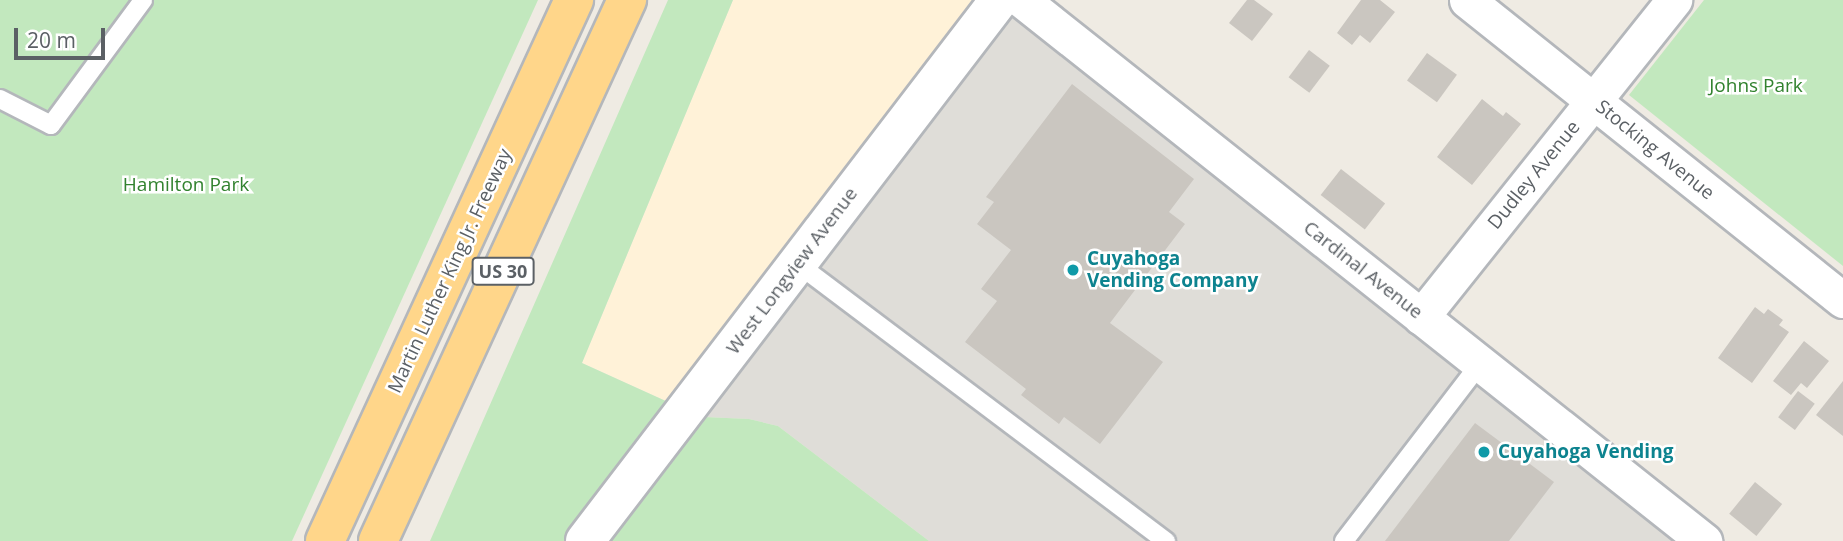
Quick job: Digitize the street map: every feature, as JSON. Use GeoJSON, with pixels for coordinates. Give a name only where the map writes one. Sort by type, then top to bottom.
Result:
{"type":"FeatureCollection","features":[{"type":"Feature","properties":{"kind":"highway","name":"Martin Luther King Jr. Freeway"},"geometry":{"type":"LineString","coordinates":[[325,541],[574,0]]}},
{"type":"Feature","properties":{"kind":"highway","name":"US 30"},"geometry":{"type":"LineString","coordinates":[[378,541],[627,0]]}},
{"type":"Feature","properties":{"kind":"highway"},"geometry":{"type":"LineString","coordinates":[[407,541],[434,481],[552,163]]}},
{"type":"Feature","properties":{"kind":"street","name":"West Longview Avenue"},"geometry":{"type":"LineString","coordinates":[[585,541],[999,0]]}},
{"type":"Feature","properties":{"kind":"street","name":"Cardinal Avenue"},"geometry":{"type":"LineString","coordinates":[[1022,0],[1704,541]]}},
{"type":"Feature","properties":{"kind":"street","name":"Stocking Avenue"},"geometry":{"type":"LineString","coordinates":[[1467,0],[1843,300]]}},
{"type":"Feature","properties":{"kind":"street","name":"Dudley Avenue"},"geometry":{"type":"LineString","coordinates":[[1421,317],[1674,0]]}},
{"type":"Feature","properties":{"kind":"lane"},"geometry":{"type":"LineString","coordinates":[[0,99],[51,125],[143,0]]}},
{"type":"Feature","properties":{"kind":"lane"},"geometry":{"type":"LineString","coordinates":[[797,264],[1166,541]]}},
{"type":"Feature","properties":{"kind":"lane"},"geometry":{"type":"LineString","coordinates":[[1344,541],[1480,364]]}},
{"type":"Feature","properties":{"kind":"shaded area"},"geometry":{"type":"Polygon","coordinates":[[[733,0],[974,0],[668,402],[582,363],[733,0]]]}},
{"type":"Feature","properties":{"kind":"shaded area"},"geometry":{"type":"Polygon","coordinates":[[[974,0],[997,0],[1687,541],[929,541],[778,426],[749,419],[704,417],[668,402],[974,0]]]}},
{"type":"Feature","properties":{"kind":"green space","name":"Hamilton Park"},"geometry":{"type":"Polygon","coordinates":[[[0,0],[538,0],[292,541],[0,541],[0,0]]]}},
{"type":"Feature","properties":{"kind":"green space"},"geometry":{"type":"Polygon","coordinates":[[[668,0],[733,0],[582,363],[668,402],[564,541],[430,541],[668,0]]]}},
{"type":"Feature","properties":{"kind":"green space","name":"Johns Park"},"geometry":{"type":"Polygon","coordinates":[[[1704,0],[1843,0],[1843,266],[1629,95],[1704,0]]]}},
{"type":"Feature","properties":{"kind":"green space"},"geometry":{"type":"Polygon","coordinates":[[[704,417],[749,419],[778,426],[929,541],[611,541],[704,417]]]}},
{"type":"Feature","properties":{"kind":"building"},"geometry":{"type":"Polygon","coordinates":[[[1247,0],[1254,0],[1273,14],[1252,41],[1229,23],[1247,0]]]}},
{"type":"Feature","properties":{"kind":"building"},"geometry":{"type":"Polygon","coordinates":[[[1361,0],[1380,0],[1395,12],[1370,43],[1360,35],[1352,45],[1337,33],[1361,0]]]}},
{"type":"Feature","properties":{"kind":"building"},"geometry":{"type":"Polygon","coordinates":[[[1309,50],[1330,66],[1309,93],[1289,77],[1309,50]]]}},
{"type":"Feature","properties":{"kind":"building"},"geometry":{"type":"Polygon","coordinates":[[[1427,53],[1457,75],[1437,102],[1407,81],[1427,53]]]}},
{"type":"Feature","properties":{"kind":"building","name":"Cuyahoga Vending Company"},"geometry":{"type":"Polygon","coordinates":[[[1072,84],[1194,179],[1169,212],[1185,224],[1110,323],[1163,362],[1100,444],[1064,417],[1059,424],[1021,395],[1026,389],[965,342],[997,301],[981,289],[1011,250],[977,224],[994,202],[986,197],[1072,84]]]}},
{"type":"Feature","properties":{"kind":"building"},"geometry":{"type":"Polygon","coordinates":[[[1482,99],[1503,116],[1506,112],[1521,124],[1472,185],[1437,157],[1482,99]]]}},
{"type":"Feature","properties":{"kind":"building"},"geometry":{"type":"Polygon","coordinates":[[[1341,169],[1385,203],[1365,229],[1321,195],[1341,169]]]}},
{"type":"Feature","properties":{"kind":"building"},"geometry":{"type":"Polygon","coordinates":[[[1755,307],[1764,314],[1768,309],[1783,320],[1779,325],[1789,332],[1752,383],[1718,358],[1755,307]]]}},
{"type":"Feature","properties":{"kind":"building"},"geometry":{"type":"Polygon","coordinates":[[[1804,341],[1829,361],[1807,388],[1801,383],[1791,395],[1773,381],[1804,341]]]}},
{"type":"Feature","properties":{"kind":"building"},"geometry":{"type":"Polygon","coordinates":[[[1843,381],[1843,436],[1816,415],[1843,381]]]}},
{"type":"Feature","properties":{"kind":"building"},"geometry":{"type":"Polygon","coordinates":[[[1798,391],[1815,404],[1795,430],[1778,417],[1798,391]]]}},
{"type":"Feature","properties":{"kind":"building","name":"Cuyahoga Vending"},"geometry":{"type":"Polygon","coordinates":[[[1475,423],[1554,482],[1509,541],[1385,541],[1475,423]]]}},
{"type":"Feature","properties":{"kind":"building"},"geometry":{"type":"Polygon","coordinates":[[[1755,482],[1782,504],[1756,536],[1729,514],[1755,482]]]}},
{"type":"Feature","properties":{"kind":"place","name":"Cuyahoga Vending Company"},"geometry":{"type":"Point","coordinates":[1073,270]}},
{"type":"Feature","properties":{"kind":"place","name":"Cuyahoga Vending"},"geometry":{"type":"Point","coordinates":[1484,452]}}]}
